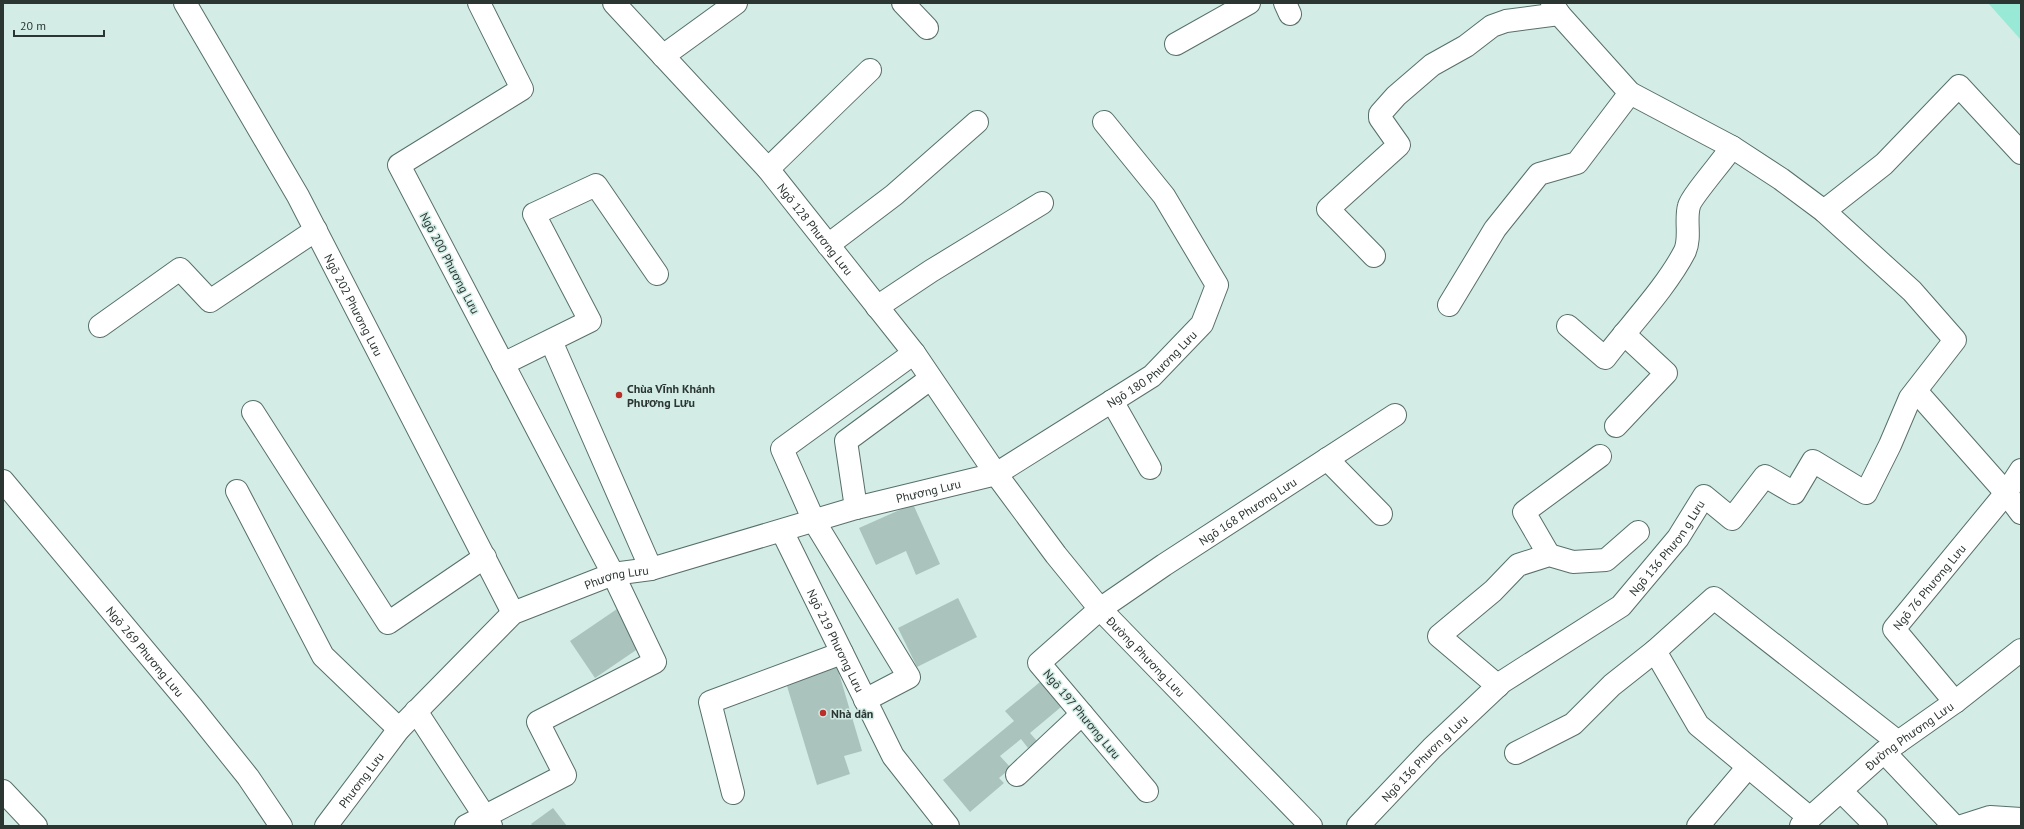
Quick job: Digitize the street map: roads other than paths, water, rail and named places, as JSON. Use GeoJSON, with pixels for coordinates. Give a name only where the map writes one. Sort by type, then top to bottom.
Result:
{"type":"FeatureCollection","features":[{"type":"Feature","properties":{"kind":"street","name":"Ngõ 200 Phương Lưu"},"geometry":{"type":"LineString","coordinates":[[479,3],[522,89],[399,165],[613,574],[655,662],[538,722],[565,775],[488,821]]}},
{"type":"Feature","properties":{"kind":"street","name":"Ngõ 128 Phương Lưu"},"geometry":{"type":"LineString","coordinates":[[614,3],[768,169],[914,354],[996,474]]}},
{"type":"Feature","properties":{"kind":"street"},"geometry":{"type":"LineString","coordinates":[[663,56],[736,3]]}},
{"type":"Feature","properties":{"kind":"street"},"geometry":{"type":"LineString","coordinates":[[903,3],[927,28]]}},
{"type":"Feature","properties":{"kind":"street"},"geometry":{"type":"LineString","coordinates":[[1176,44],[1249,3]]}},
{"type":"Feature","properties":{"kind":"street","name":"Ngõ 202 Phương Lưu"},"geometry":{"type":"LineString","coordinates":[[187,4],[298,196],[513,613]]}},
{"type":"Feature","properties":{"kind":"street"},"geometry":{"type":"LineString","coordinates":[[1374,256],[1328,209],[1399,145],[1380,118],[1380,114],[1396,96],[1432,65],[1466,46],[1492,26],[1506,21],[1556,9],[1630,93],[1732,147],[1782,179],[1824,211],[1884,164],[1959,86],[2021,153]]}},
{"type":"Feature","properties":{"kind":"street"},"geometry":{"type":"LineString","coordinates":[[768,169],[870,70]]}},
{"type":"Feature","properties":{"kind":"street"},"geometry":{"type":"LineString","coordinates":[[1449,305],[1495,229],[1540,174],[1577,163],[1630,93]]}},
{"type":"Feature","properties":{"kind":"street"},"geometry":{"type":"LineString","coordinates":[[828,244],[894,195],[977,122]]}},
{"type":"Feature","properties":{"kind":"street","name":"Ngõ 180 Phương Lưu"},"geometry":{"type":"LineString","coordinates":[[996,474],[1152,376],[1202,324],[1217,285],[1164,196],[1104,122]]}},
{"type":"Feature","properties":{"kind":"street"},"geometry":{"type":"LineString","coordinates":[[1568,326],[1605,358],[1660,289],[1685,250],[1688,236],[1687,218],[1689,203],[1732,147]]}},
{"type":"Feature","properties":{"kind":"street"},"geometry":{"type":"LineString","coordinates":[[503,364],[551,342],[590,321],[534,214],[596,185],[657,274]]}},
{"type":"Feature","properties":{"kind":"street"},"geometry":{"type":"LineString","coordinates":[[877,307],[930,271],[1042,203]]}},
{"type":"Feature","properties":{"kind":"street","name":"Ngõ 136 Phươn g Lưu"},"geometry":{"type":"LineString","coordinates":[[1358,826],[1432,748],[1498,686],[1621,606],[1678,538],[1704,496],[1732,519],[1765,476],[1794,493],[1812,461],[1866,493],[1890,445],[1910,398],[1956,340],[1912,291],[1824,211]]}},
{"type":"Feature","properties":{"kind":"street"},"geometry":{"type":"LineString","coordinates":[[100,326],[180,269],[210,301],[316,230]]}},
{"type":"Feature","properties":{"kind":"street"},"geometry":{"type":"LineString","coordinates":[[1616,426],[1666,374],[1624,334]]}},
{"type":"Feature","properties":{"kind":"street"},"geometry":{"type":"LineString","coordinates":[[551,342],[651,569]]}},
{"type":"Feature","properties":{"kind":"street"},"geometry":{"type":"LineString","coordinates":[[865,700],[909,678],[814,521],[782,449],[914,354]]}},
{"type":"Feature","properties":{"kind":"street"},"geometry":{"type":"LineString","coordinates":[[856,508],[846,441],[930,379]]}},
{"type":"Feature","properties":{"kind":"street"},"geometry":{"type":"LineString","coordinates":[[1916,391],[2006,493],[2021,513]]}},
{"type":"Feature","properties":{"kind":"street"},"geometry":{"type":"LineString","coordinates":[[1112,401],[1150,468]]}},
{"type":"Feature","properties":{"kind":"street"},"geometry":{"type":"LineString","coordinates":[[252,412],[388,624],[485,558]]}},
{"type":"Feature","properties":{"kind":"street","name":"Ngõ 168 Phương Lưu"},"geometry":{"type":"LineString","coordinates":[[1100,609],[1164,565],[1395,415]]}},
{"type":"Feature","properties":{"kind":"street"},"geometry":{"type":"LineString","coordinates":[[1550,555],[1524,512],[1600,456]]}},
{"type":"Feature","properties":{"kind":"street"},"geometry":{"type":"LineString","coordinates":[[1327,459],[1381,514]]}},
{"type":"Feature","properties":{"kind":"street","name":"Ngõ 76 Phương Lưu"},"geometry":{"type":"LineString","coordinates":[[1955,702],[1894,629],[2006,493],[2021,470]]}},
{"type":"Feature","properties":{"kind":"street","name":"Phương Lưu"},"geometry":{"type":"LineString","coordinates":[[326,826],[399,730],[513,613],[613,574],[651,569],[856,508],[996,474]]}},
{"type":"Feature","properties":{"kind":"street","name":"Đường Phương Lưu"},"geometry":{"type":"LineString","coordinates":[[996,474],[1056,555],[1100,609],[1311,826]]}},
{"type":"Feature","properties":{"kind":"street","name":"Ngõ 269 Phương Lưu"},"geometry":{"type":"LineString","coordinates":[[3,481],[197,713],[248,777],[281,826]]}},
{"type":"Feature","properties":{"kind":"street"},"geometry":{"type":"LineString","coordinates":[[237,491],[323,656],[399,730]]}},
{"type":"Feature","properties":{"kind":"street","name":"Ngõ 219 Phương Lưu"},"geometry":{"type":"LineString","coordinates":[[782,531],[893,756],[948,826]]}},
{"type":"Feature","properties":{"kind":"street"},"geometry":{"type":"LineString","coordinates":[[1498,686],[1439,636],[1493,591],[1518,565],[1550,555],[1574,562],[1606,560],[1638,532]]}},
{"type":"Feature","properties":{"kind":"street"},"geometry":{"type":"LineString","coordinates":[[1516,753],[1573,724],[1612,685],[1655,652],[1714,598],[1891,747],[1954,826]]}},
{"type":"Feature","properties":{"kind":"street","name":"Ngõ 197 Phương Lưu"},"geometry":{"type":"LineString","coordinates":[[1100,609],[1039,663],[1147,791]]}},
{"type":"Feature","properties":{"kind":"street","name":"Đường Phương Lưu"},"geometry":{"type":"LineString","coordinates":[[1806,822],[1891,747],[1955,702],[2021,650]]}},
{"type":"Feature","properties":{"kind":"street"},"geometry":{"type":"LineString","coordinates":[[1655,652],[1698,725],[1748,767],[1806,822]]}},
{"type":"Feature","properties":{"kind":"street"},"geometry":{"type":"LineString","coordinates":[[733,793],[710,702],[842,653]]}},
{"type":"Feature","properties":{"kind":"street"},"geometry":{"type":"LineString","coordinates":[[416,711],[488,821],[466,826]]}},
{"type":"Feature","properties":{"kind":"street"},"geometry":{"type":"LineString","coordinates":[[1017,775],[1082,714]]}},
{"type":"Feature","properties":{"kind":"street"},"geometry":{"type":"LineString","coordinates":[[1698,826],[1748,767]]}},
{"type":"Feature","properties":{"kind":"street"},"geometry":{"type":"LineString","coordinates":[[3,791],[36,826]]}},
{"type":"Feature","properties":{"kind":"street"},"geometry":{"type":"LineString","coordinates":[[1841,791],[1876,826]]}},
{"type":"Feature","properties":{"kind":"street"},"geometry":{"type":"LineString","coordinates":[[1962,826],[1990,817],[2021,819]]}},
{"type":"Feature","properties":{"kind":"place","name":"Chùa Vĩnh Khánh Phương Lưu"},"geometry":{"type":"Point","coordinates":[619,395]}},
{"type":"Feature","properties":{"kind":"place","name":"Nhà dân"},"geometry":{"type":"Point","coordinates":[823,713]}}]}
